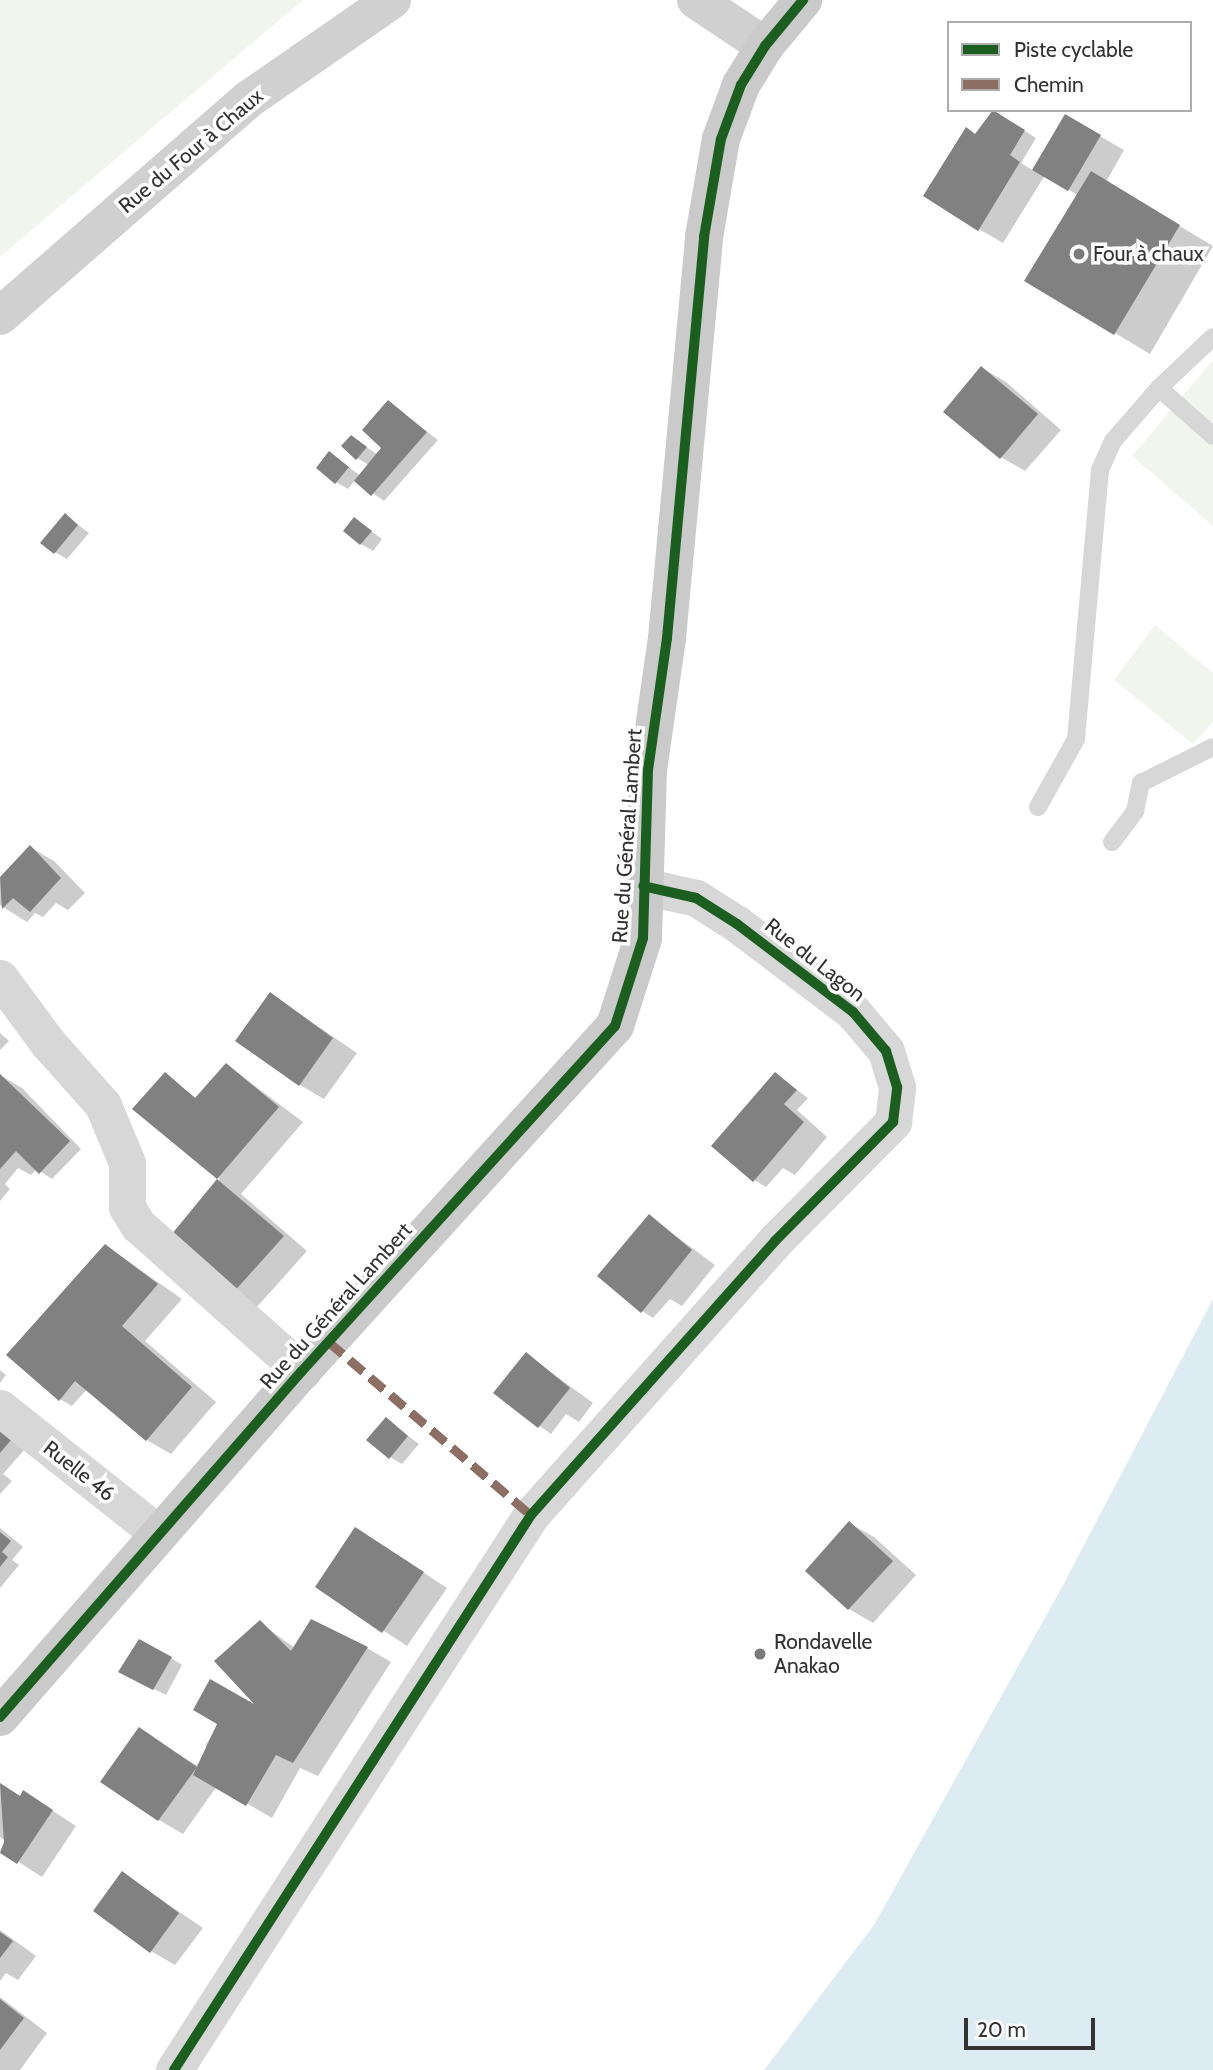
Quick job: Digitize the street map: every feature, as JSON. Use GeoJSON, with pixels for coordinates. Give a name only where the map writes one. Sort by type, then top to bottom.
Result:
{"type":"FeatureCollection","features":[{"type":"Feature","properties":{"kind":"main road","name":"Rue du Four à Chaux"},"geometry":{"type":"LineString","coordinates":[[0,316],[249,99],[392,0]]}},
{"type":"Feature","properties":{"kind":"main road"},"geometry":{"type":"LineString","coordinates":[[696,0],[765,46]]}},
{"type":"Feature","properties":{"kind":"main road","name":"Rue du Général Lambert"},"geometry":{"type":"LineString","coordinates":[[0,1717],[302,1371],[615,1026],[643,938],[648,770],[670,611],[704,237],[722,139],[741,85],[765,46],[803,0]]}},
{"type":"Feature","properties":{"kind":"street","name":"Rue du Lagon"},"geometry":{"type":"LineString","coordinates":[[174,2070],[531,1515],[775,1241],[893,1122],[897,1087],[886,1051],[853,1012],[748,931],[696,898],[643,886]]}},
{"type":"Feature","properties":{"kind":"street"},"geometry":{"type":"LineString","coordinates":[[0,978],[48,1044],[103,1105],[127,1163],[127,1207],[138,1225],[302,1371]]}},
{"type":"Feature","properties":{"kind":"street","name":"Ruelle 46"},"geometry":{"type":"LineString","coordinates":[[0,1408],[159,1534]]}},
{"type":"Feature","properties":{"kind":"lane"},"geometry":{"type":"LineString","coordinates":[[1038,807],[1076,739],[1100,470],[1113,440],[1159,388],[1213,337]]}},
{"type":"Feature","properties":{"kind":"lane"},"geometry":{"type":"LineString","coordinates":[[1159,388],[1213,436]]}},
{"type":"Feature","properties":{"kind":"lane"},"geometry":{"type":"LineString","coordinates":[[1112,842],[1135,811],[1141,783],[1213,747]]}},
{"type":"Feature","properties":{"kind":"shaded area"},"geometry":{"type":"Polygon","coordinates":[[[0,0],[303,0],[0,257],[0,0]]]}},
{"type":"Feature","properties":{"kind":"shaded area"},"geometry":{"type":"Polygon","coordinates":[[[1213,360],[1213,526],[1132,456],[1213,360]]]}},
{"type":"Feature","properties":{"kind":"shaded area"},"geometry":{"type":"Polygon","coordinates":[[[1155,625],[1213,673],[1213,722],[1193,744],[1114,680],[1155,625]]]}},
{"type":"Feature","properties":{"kind":"shaded area"},"geometry":{"type":"Polygon","coordinates":[[[1213,1299],[1213,2070],[764,2070],[874,1925],[1062,1587],[1213,1299]]]}},
{"type":"Feature","properties":{"kind":"building"},"geometry":{"type":"Polygon","coordinates":[[[992,112],[996,112],[1025,130],[1010,155],[1020,162],[978,231],[923,196],[966,127],[975,134],[992,112]]]}},
{"type":"Feature","properties":{"kind":"building","name":"Four à chaux"},"geometry":{"type":"Polygon","coordinates":[[[1065,114],[1101,135],[1068,191],[1032,170],[1065,114]]]}},
{"type":"Feature","properties":{"kind":"building"},"geometry":{"type":"Polygon","coordinates":[[[1091,171],[1180,225],[1114,335],[1024,281],[1091,171]]]}},
{"type":"Feature","properties":{"kind":"building"},"geometry":{"type":"Polygon","coordinates":[[[981,366],[1038,414],[1000,459],[943,412],[981,366]]]}},
{"type":"Feature","properties":{"kind":"building"},"geometry":{"type":"Polygon","coordinates":[[[388,400],[427,432],[371,496],[354,481],[381,448],[362,430],[388,400]]]}},
{"type":"Feature","properties":{"kind":"building"},"geometry":{"type":"Polygon","coordinates":[[[351,435],[367,447],[356,460],[341,446],[351,435]]]}},
{"type":"Feature","properties":{"kind":"building"},"geometry":{"type":"Polygon","coordinates":[[[329,451],[349,467],[335,484],[316,468],[329,451]]]}},
{"type":"Feature","properties":{"kind":"building"},"geometry":{"type":"Polygon","coordinates":[[[65,513],[78,525],[54,554],[40,543],[65,513]]]}},
{"type":"Feature","properties":{"kind":"building"},"geometry":{"type":"Polygon","coordinates":[[[354,517],[372,531],[360,545],[343,531],[354,517]]]}},
{"type":"Feature","properties":{"kind":"building"},"geometry":{"type":"Polygon","coordinates":[[[30,845],[61,878],[30,912],[13,898],[2,909],[0,877],[30,845]]]}},
{"type":"Feature","properties":{"kind":"building"},"geometry":{"type":"Polygon","coordinates":[[[270,992],[333,1038],[299,1086],[235,1041],[270,992]]]}},
{"type":"Feature","properties":{"kind":"building"},"geometry":{"type":"Polygon","coordinates":[[[226,1063],[279,1107],[217,1179],[132,1109],[165,1072],[195,1098],[226,1063]]]}},
{"type":"Feature","properties":{"kind":"building"},"geometry":{"type":"Polygon","coordinates":[[[775,1072],[797,1090],[784,1104],[804,1122],[753,1182],[711,1146],[775,1072]]]}},
{"type":"Feature","properties":{"kind":"building"},"geometry":{"type":"Polygon","coordinates":[[[0,1074],[70,1141],[39,1174],[16,1151],[0,1169],[0,1074]]]}},
{"type":"Feature","properties":{"kind":"building"},"geometry":{"type":"Polygon","coordinates":[[[217,1179],[284,1236],[231,1295],[167,1240],[217,1179]]]}},
{"type":"Feature","properties":{"kind":"building"},"geometry":{"type":"Polygon","coordinates":[[[649,1214],[692,1250],[641,1313],[597,1276],[649,1214]]]}},
{"type":"Feature","properties":{"kind":"building"},"geometry":{"type":"Polygon","coordinates":[[[105,1244],[158,1284],[122,1326],[192,1387],[146,1441],[75,1381],[59,1401],[6,1355],[105,1244]]]}},
{"type":"Feature","properties":{"kind":"building"},"geometry":{"type":"Polygon","coordinates":[[[526,1352],[570,1388],[538,1428],[493,1393],[526,1352]]]}},
{"type":"Feature","properties":{"kind":"building"},"geometry":{"type":"Polygon","coordinates":[[[386,1417],[408,1436],[389,1459],[366,1440],[386,1417]]]}},
{"type":"Feature","properties":{"kind":"building"},"geometry":{"type":"Polygon","coordinates":[[[0,1431],[11,1440],[0,1453],[0,1431]]]}},
{"type":"Feature","properties":{"kind":"building"},"geometry":{"type":"Polygon","coordinates":[[[849,1521],[893,1561],[848,1610],[805,1571],[849,1521]]]}},
{"type":"Feature","properties":{"kind":"building"},"geometry":{"type":"Polygon","coordinates":[[[355,1527],[424,1572],[382,1633],[315,1587],[355,1527]]]}},
{"type":"Feature","properties":{"kind":"building"},"geometry":{"type":"Polygon","coordinates":[[[0,1532],[11,1541],[2,1552],[8,1557],[0,1567],[0,1532]]]}},
{"type":"Feature","properties":{"kind":"building"},"geometry":{"type":"Polygon","coordinates":[[[311,1619],[368,1647],[293,1763],[276,1755],[246,1806],[193,1775],[217,1724],[193,1710],[210,1679],[254,1704],[214,1661],[260,1620],[291,1651],[311,1619]]]}},
{"type":"Feature","properties":{"kind":"building"},"geometry":{"type":"Polygon","coordinates":[[[139,1639],[172,1657],[153,1690],[118,1672],[139,1639]]]}},
{"type":"Feature","properties":{"kind":"building"},"geometry":{"type":"Polygon","coordinates":[[[139,1727],[197,1767],[158,1821],[100,1782],[139,1727]]]}},
{"type":"Feature","properties":{"kind":"building"},"geometry":{"type":"Polygon","coordinates":[[[0,1783],[20,1796],[23,1790],[53,1810],[17,1864],[0,1853],[4,1842],[0,1783]]]}},
{"type":"Feature","properties":{"kind":"building"},"geometry":{"type":"Polygon","coordinates":[[[122,1871],[179,1913],[150,1953],[93,1911],[122,1871]]]}},
{"type":"Feature","properties":{"kind":"building"},"geometry":{"type":"Polygon","coordinates":[[[0,1932],[13,1941],[0,1958],[0,1932]]]}},
{"type":"Feature","properties":{"kind":"building"},"geometry":{"type":"Polygon","coordinates":[[[0,1999],[24,2018],[0,2050],[0,1999]]]}},
{"type":"Feature","properties":{"kind":"marked path"},"geometry":{"type":"LineString","coordinates":[[329,1342],[531,1515]]}},
{"type":"Feature","properties":{"kind":"cycle path"},"geometry":{"type":"LineString","coordinates":[[0,1717],[302,1371],[615,1026],[643,938],[648,770],[667,638],[704,237],[721,139],[741,85],[765,46],[803,0]]}},
{"type":"Feature","properties":{"kind":"cycle path"},"geometry":{"type":"LineString","coordinates":[[174,2070],[531,1515],[775,1241],[893,1122],[897,1087],[886,1051],[853,1012],[737,924],[696,898],[643,886]]}},
{"type":"Feature","properties":{"kind":"place","name":"Four à chaux"},"geometry":{"type":"Point","coordinates":[1079,254]}},
{"type":"Feature","properties":{"kind":"place","name":"Rondavelle Anakao"},"geometry":{"type":"Point","coordinates":[760,1654]}}]}
